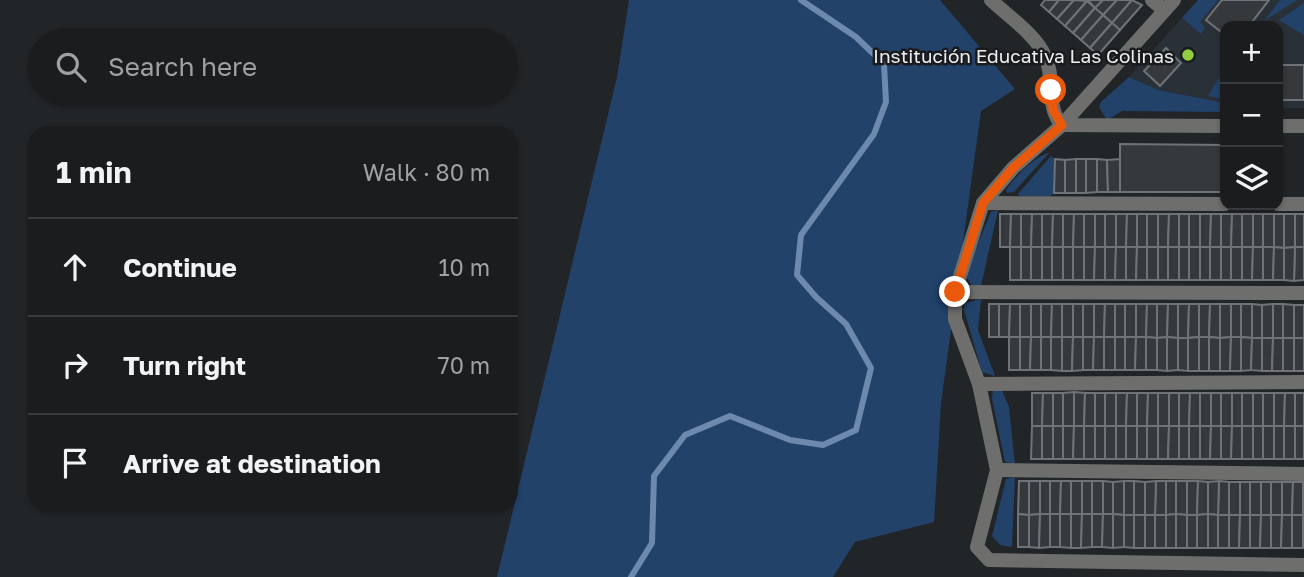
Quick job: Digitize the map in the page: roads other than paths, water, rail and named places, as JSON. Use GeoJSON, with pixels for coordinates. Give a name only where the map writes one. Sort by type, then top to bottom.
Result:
{"type":"FeatureCollection","features":[{"type":"Feature","properties":{"kind":"street"},"geometry":{"type":"LineString","coordinates":[[991,0],[1044,54],[1050,69],[1053,110],[1062,125]]}},
{"type":"Feature","properties":{"kind":"street"},"geometry":{"type":"LineString","coordinates":[[1153,0],[1169,5],[1062,125],[1013,168],[983,203],[955,292],[956,319],[979,384],[997,470],[976,547],[989,559],[1304,565]]}},
{"type":"Feature","properties":{"kind":"street"},"geometry":{"type":"LineString","coordinates":[[1062,125],[1220,126]]}},
{"type":"Feature","properties":{"kind":"street"},"geometry":{"type":"LineString","coordinates":[[1283,126],[1304,126]]}},
{"type":"Feature","properties":{"kind":"street"},"geometry":{"type":"LineString","coordinates":[[983,203],[1220,204]]}},
{"type":"Feature","properties":{"kind":"street"},"geometry":{"type":"LineString","coordinates":[[1283,204],[1304,204]]}},
{"type":"Feature","properties":{"kind":"street"},"geometry":{"type":"LineString","coordinates":[[955,292],[1304,293]]}},
{"type":"Feature","properties":{"kind":"street"},"geometry":{"type":"LineString","coordinates":[[979,384],[1304,382]]}},
{"type":"Feature","properties":{"kind":"street"},"geometry":{"type":"LineString","coordinates":[[997,470],[1304,474]]}},
{"type":"Feature","properties":{"kind":"waterway"},"geometry":{"type":"LineString","coordinates":[[631,577],[652,543],[654,476],[685,435],[730,416],[790,440],[823,445],[856,430],[871,368],[846,324],[816,297],[797,275],[801,235],[874,134],[886,102],[884,64],[856,37],[801,0]]}},
{"type":"Feature","properties":{"kind":"place","name":"Institución Educativa Las Colinas"},"geometry":{"type":"Point","coordinates":[1188,55]}}]}
